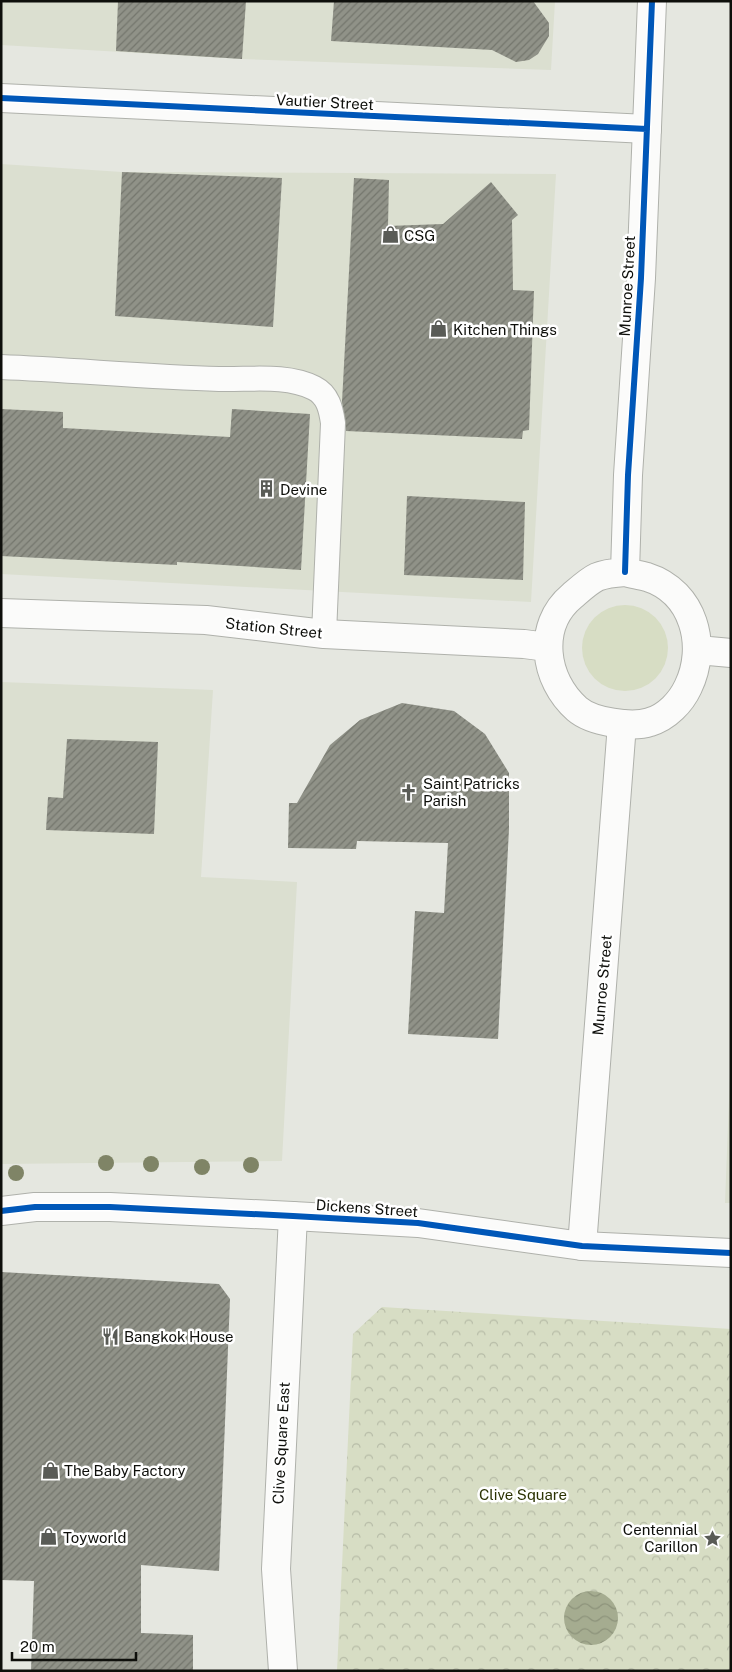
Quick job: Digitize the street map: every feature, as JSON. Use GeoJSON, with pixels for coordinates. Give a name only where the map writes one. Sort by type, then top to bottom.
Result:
{"type":"FeatureCollection","features":[{"type":"Feature","properties":{"kind":"street","name":"Munroe Street"},"geometry":{"type":"LineString","coordinates":[[625,572],[628,475],[641,278],[652,1]]}},
{"type":"Feature","properties":{"kind":"street","name":"Vautier Street"},"geometry":{"type":"LineString","coordinates":[[1,98],[647,129]]}},
{"type":"Feature","properties":{"kind":"street"},"geometry":{"type":"LineString","coordinates":[[625,572],[649,577],[672,591],[688,609],[695,630],[698,650],[695,673],[684,694],[672,710],[650,722],[622,724],[603,721],[578,710],[562,692],[551,669],[547,647],[552,620],[566,601],[601,574],[625,572]]}},
{"type":"Feature","properties":{"kind":"street","name":"Station Street"},"geometry":{"type":"LineString","coordinates":[[1,613],[206,620],[324,634],[524,644],[547,647]]}},
{"type":"Feature","properties":{"kind":"street"},"geometry":{"type":"LineString","coordinates":[[698,650],[731,653]]}},
{"type":"Feature","properties":{"kind":"street","name":"Munroe Street"},"geometry":{"type":"LineString","coordinates":[[582,1246],[622,724]]}},
{"type":"Feature","properties":{"kind":"street","name":"Dickens Street"},"geometry":{"type":"LineString","coordinates":[[1,1211],[35,1207],[110,1207],[418,1223],[582,1246],[731,1253]]}},
{"type":"Feature","properties":{"kind":"street","name":"Clive Square East"},"geometry":{"type":"LineString","coordinates":[[283,1671],[276,1569],[293,1216]]}},
{"type":"Feature","properties":{"kind":"lane"},"geometry":{"type":"LineString","coordinates":[[1,367],[219,379],[283,380],[314,388],[324,396],[330,406],[333,423],[324,634]]}},
{"type":"Feature","properties":{"kind":"shaded area"},"geometry":{"type":"Polygon","coordinates":[[[1,1],[555,1],[551,70],[242,59],[1,45],[1,1]]]}},
{"type":"Feature","properties":{"kind":"shaded area"},"geometry":{"type":"Polygon","coordinates":[[[1,164],[122,172],[556,174],[531,602],[1,574],[1,164]]]}},
{"type":"Feature","properties":{"kind":"shaded area"},"geometry":{"type":"Polygon","coordinates":[[[1,682],[213,690],[201,877],[297,882],[282,1161],[1,1164],[1,682]]]}},
{"type":"Feature","properties":{"kind":"shaded area"},"geometry":{"type":"Polygon","coordinates":[[[731,1047],[731,1203],[725,1203],[731,1047]]]}},
{"type":"Feature","properties":{"kind":"green space"},"geometry":{"type":"Polygon","coordinates":[[[617,605],[633,605],[642,608],[656,617],[665,631],[668,648],[665,665],[656,679],[642,688],[633,691],[617,691],[601,684],[589,672],[582,656],[582,640],[589,624],[601,612],[617,605]]]}},
{"type":"Feature","properties":{"kind":"green space","name":"Clive Square"},"geometry":{"type":"Polygon","coordinates":[[[382,1307],[731,1329],[731,1671],[337,1671],[353,1334],[382,1307]]]}},
{"type":"Feature","properties":{"kind":"water"},"geometry":{"type":"Polygon","coordinates":[[[591,1591],[601,1593],[610,1599],[616,1608],[618,1618],[616,1628],[610,1637],[601,1643],[591,1645],[581,1643],[572,1637],[566,1628],[564,1618],[566,1608],[572,1599],[581,1593],[591,1591]]]}},
{"type":"Feature","properties":{"kind":"building"},"geometry":{"type":"Polygon","coordinates":[[[118,1],[246,1],[242,59],[116,51],[118,1]]]}},
{"type":"Feature","properties":{"kind":"building"},"geometry":{"type":"Polygon","coordinates":[[[334,1],[533,1],[549,23],[549,36],[538,54],[529,60],[516,62],[492,50],[331,41],[334,1]]]}},
{"type":"Feature","properties":{"kind":"building"},"geometry":{"type":"Polygon","coordinates":[[[122,172],[282,178],[273,327],[115,316],[122,172]]]}},
{"type":"Feature","properties":{"kind":"building","name":"Kitchen Things"},"geometry":{"type":"Polygon","coordinates":[[[354,178],[389,180],[388,226],[443,224],[491,182],[518,215],[512,220],[513,290],[534,291],[529,430],[523,431],[522,439],[346,431],[342,402],[354,178]]]}},
{"type":"Feature","properties":{"kind":"building"},"geometry":{"type":"Polygon","coordinates":[[[1,409],[63,412],[63,428],[230,437],[232,409],[310,414],[301,570],[177,562],[177,565],[1,556],[1,409]]]}},
{"type":"Feature","properties":{"kind":"building"},"geometry":{"type":"Polygon","coordinates":[[[407,496],[525,502],[523,580],[404,575],[407,496]]]}},
{"type":"Feature","properties":{"kind":"building"},"geometry":{"type":"Polygon","coordinates":[[[402,703],[454,711],[485,734],[509,773],[509,829],[498,1039],[408,1034],[415,911],[444,913],[448,843],[357,841],[356,849],[288,848],[289,803],[297,803],[330,745],[360,720],[402,703]]]}},
{"type":"Feature","properties":{"kind":"building"},"geometry":{"type":"Polygon","coordinates":[[[67,739],[158,742],[154,834],[46,830],[48,797],[63,798],[67,739]]]}},
{"type":"Feature","properties":{"kind":"building"},"geometry":{"type":"Polygon","coordinates":[[[1,1272],[219,1284],[230,1299],[219,1571],[141,1565],[141,1633],[193,1635],[193,1671],[31,1671],[34,1581],[1,1580],[1,1272]]]}},
{"type":"Feature","properties":{"kind":"cycle path"},"geometry":{"type":"LineString","coordinates":[[625,572],[628,475],[641,278],[652,1]]}},
{"type":"Feature","properties":{"kind":"cycle path"},"geometry":{"type":"LineString","coordinates":[[1,98],[647,129]]}},
{"type":"Feature","properties":{"kind":"cycle path"},"geometry":{"type":"LineString","coordinates":[[1,1211],[35,1207],[110,1207],[418,1223],[582,1246],[731,1253]]}},
{"type":"Feature","properties":{"kind":"place","name":"CSG"},"geometry":{"type":"Point","coordinates":[390,235]}},
{"type":"Feature","properties":{"kind":"place","name":"Kitchen Things"},"geometry":{"type":"Point","coordinates":[439,329]}},
{"type":"Feature","properties":{"kind":"place","name":"Devine"},"geometry":{"type":"Point","coordinates":[266,489]}},
{"type":"Feature","properties":{"kind":"place","name":"Saint Patricks Parish"},"geometry":{"type":"Point","coordinates":[409,792]}},
{"type":"Feature","properties":{"kind":"place","name":"Bangkok House"},"geometry":{"type":"Point","coordinates":[110,1336]}},
{"type":"Feature","properties":{"kind":"place","name":"The Baby Factory"},"geometry":{"type":"Point","coordinates":[50,1470]}},
{"type":"Feature","properties":{"kind":"place","name":"Toyworld"},"geometry":{"type":"Point","coordinates":[49,1537]}},
{"type":"Feature","properties":{"kind":"place","name":"Centennial Carillon"},"geometry":{"type":"Point","coordinates":[712,1538]}}]}
